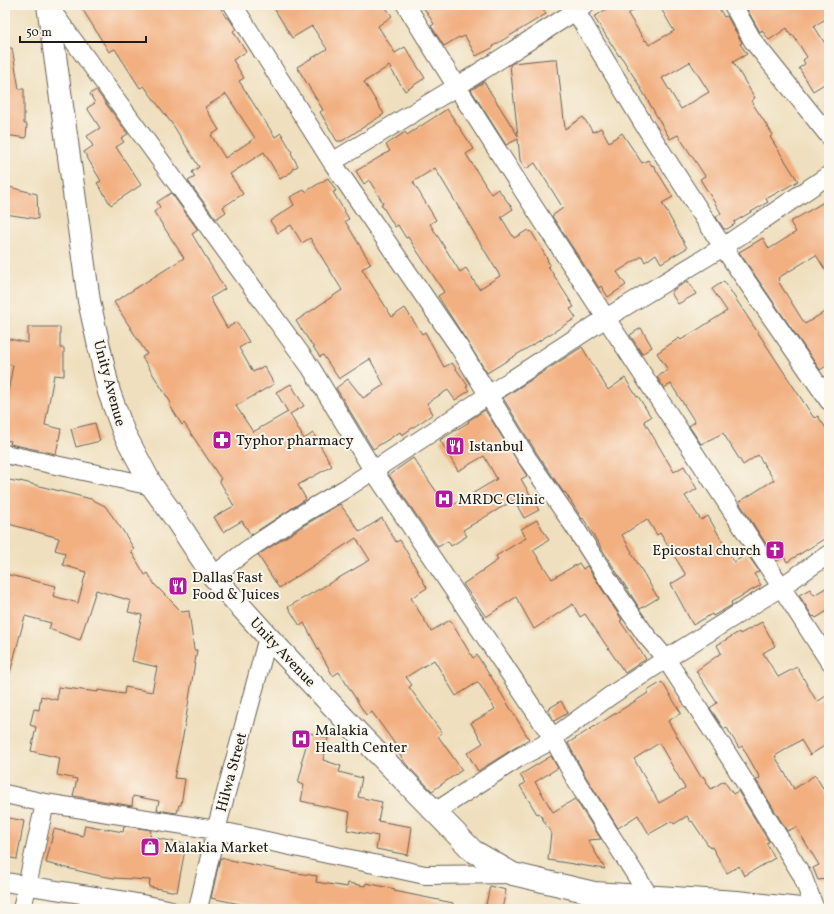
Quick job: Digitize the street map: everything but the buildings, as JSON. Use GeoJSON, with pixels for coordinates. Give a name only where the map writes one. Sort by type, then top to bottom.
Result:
{"type":"FeatureCollection","features":[{"type":"Feature","properties":{"kind":"main road","name":"Unity Avenue"},"geometry":{"type":"LineString","coordinates":[[50,6],[89,301],[109,392],[124,433],[152,486],[214,576],[268,637],[359,734],[473,851],[513,874],[592,901],[649,896],[737,902],[800,909]]}},
{"type":"Feature","properties":{"kind":"street"},"geometry":{"type":"LineString","coordinates":[[233,5],[332,162],[459,348],[527,458],[574,526],[618,595],[645,634],[666,659],[730,758],[802,875],[815,909]]}},
{"type":"Feature","properties":{"kind":"street"},"geometry":{"type":"LineString","coordinates":[[406,5],[456,88],[829,661]]}},
{"type":"Feature","properties":{"kind":"street"},"geometry":{"type":"LineString","coordinates":[[733,5],[753,40],[829,136]]}},
{"type":"Feature","properties":{"kind":"street"},"geometry":{"type":"LineString","coordinates":[[50,6],[311,368],[373,470],[553,738],[577,782],[649,896]]}},
{"type":"Feature","properties":{"kind":"street"},"geometry":{"type":"LineString","coordinates":[[332,162],[456,88],[578,7],[643,123],[723,247],[829,401]]}},
{"type":"Feature","properties":{"kind":"street"},"geometry":{"type":"LineString","coordinates":[[214,576],[247,550],[297,517],[345,489],[606,318],[723,247],[829,175]]}},
{"type":"Feature","properties":{"kind":"street"},"geometry":{"type":"LineString","coordinates":[[5,454],[152,486]]}},
{"type":"Feature","properties":{"kind":"street"},"geometry":{"type":"LineString","coordinates":[[435,812],[518,758],[531,752],[553,738],[610,696],[781,587],[829,554]]}},
{"type":"Feature","properties":{"kind":"street","name":"Hilwa Street"},"geometry":{"type":"LineString","coordinates":[[198,909],[216,830],[268,637]]}},
{"type":"Feature","properties":{"kind":"street"},"geometry":{"type":"LineString","coordinates":[[5,794],[45,803],[216,830],[425,875],[513,874]]}},
{"type":"Feature","properties":{"kind":"street"},"geometry":{"type":"LineString","coordinates":[[22,909],[45,803]]}},
{"type":"Feature","properties":{"kind":"street"},"geometry":{"type":"LineString","coordinates":[[5,882],[27,887],[126,901],[168,909]]}},
{"type":"Feature","properties":{"kind":"place","name":"Typhor pharmacy"},"geometry":{"type":"Point","coordinates":[222,440]}},
{"type":"Feature","properties":{"kind":"place","name":"Istanbul"},"geometry":{"type":"Point","coordinates":[455,446]}},
{"type":"Feature","properties":{"kind":"place","name":"MRDC Clinic"},"geometry":{"type":"Point","coordinates":[444,499]}},
{"type":"Feature","properties":{"kind":"place","name":"Epicostal church"},"geometry":{"type":"Point","coordinates":[775,550]}},
{"type":"Feature","properties":{"kind":"place","name":"Dallas Fast Food & Juices"},"geometry":{"type":"Point","coordinates":[178,586]}},
{"type":"Feature","properties":{"kind":"place","name":"Malakia Health Center"},"geometry":{"type":"Point","coordinates":[301,739]}},
{"type":"Feature","properties":{"kind":"place","name":"Malakia Market"},"geometry":{"type":"Point","coordinates":[150,847]}}]}
